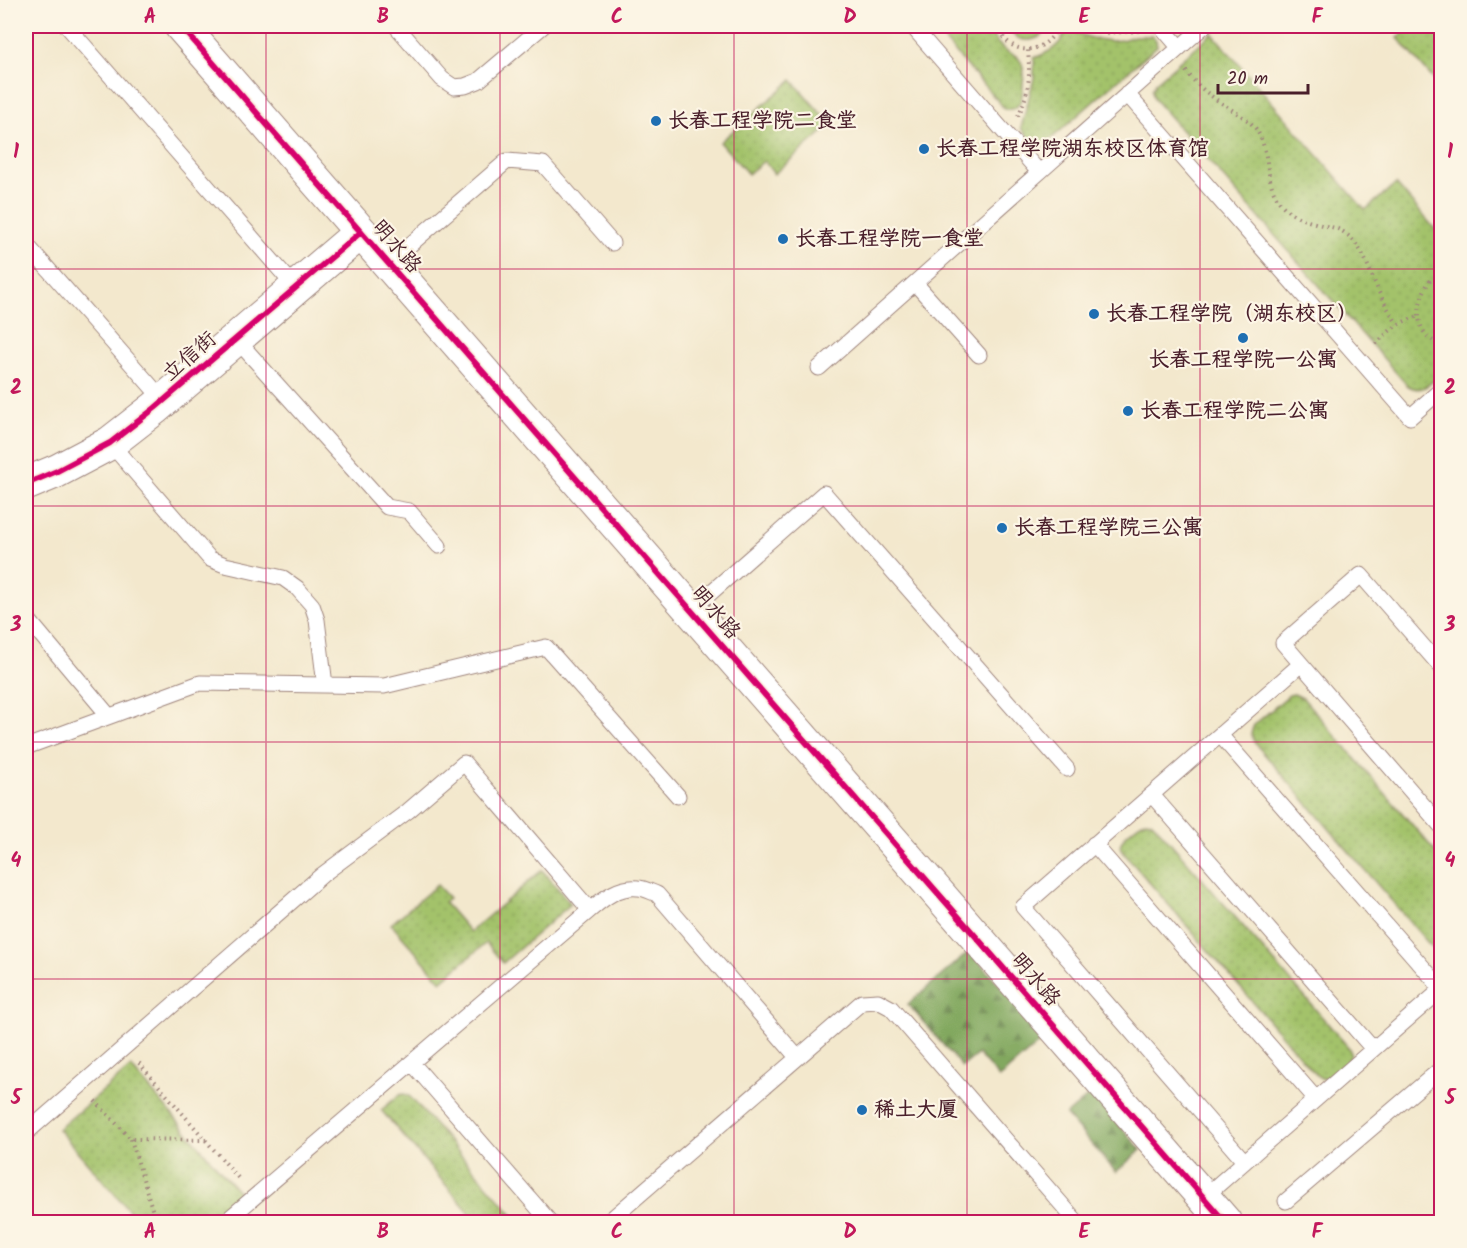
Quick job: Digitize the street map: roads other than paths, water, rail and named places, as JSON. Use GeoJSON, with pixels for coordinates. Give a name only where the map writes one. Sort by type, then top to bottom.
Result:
{"type":"FeatureCollection","features":[{"type":"Feature","properties":{"kind":"street","name":"明水路"},"geometry":{"type":"LineString","coordinates":[[182,26],[1225,1222]]}},
{"type":"Feature","properties":{"kind":"street","name":"立信街"},"geometry":{"type":"LineString","coordinates":[[26,483],[57,471],[110,443],[164,401],[361,232]]}},
{"type":"Feature","properties":{"kind":"lane"},"geometry":{"type":"LineString","coordinates":[[67,26],[296,288]]}},
{"type":"Feature","properties":{"kind":"lane"},"geometry":{"type":"LineString","coordinates":[[396,26],[442,79],[454,87],[478,81],[543,26]]}},
{"type":"Feature","properties":{"kind":"lane"},"geometry":{"type":"LineString","coordinates":[[912,26],[1039,172]]}},
{"type":"Feature","properties":{"kind":"lane"},"geometry":{"type":"LineString","coordinates":[[819,368],[1204,26]]}},
{"type":"Feature","properties":{"kind":"lane"},"geometry":{"type":"LineString","coordinates":[[1162,27],[1176,50]]}},
{"type":"Feature","properties":{"kind":"lane"},"geometry":{"type":"LineString","coordinates":[[1127,94],[1410,417],[1442,389]]}},
{"type":"Feature","properties":{"kind":"lane"},"geometry":{"type":"LineString","coordinates":[[389,263],[507,161],[543,165],[612,243]]}},
{"type":"Feature","properties":{"kind":"lane"},"geometry":{"type":"LineString","coordinates":[[26,244],[164,401]]}},
{"type":"Feature","properties":{"kind":"lane"},"geometry":{"type":"LineString","coordinates":[[915,283],[979,355]]}},
{"type":"Feature","properties":{"kind":"lane"},"geometry":{"type":"LineString","coordinates":[[236,339],[387,507],[409,511],[439,546]]}},
{"type":"Feature","properties":{"kind":"lane"},"geometry":{"type":"LineString","coordinates":[[110,443],[210,559],[225,565],[283,578],[297,588],[312,605],[317,620],[325,685]]}},
{"type":"Feature","properties":{"kind":"lane"},"geometry":{"type":"LineString","coordinates":[[691,610],[824,494],[1067,769]]}},
{"type":"Feature","properties":{"kind":"lane"},"geometry":{"type":"LineString","coordinates":[[1442,668],[1361,575],[1282,643],[1442,827]]}},
{"type":"Feature","properties":{"kind":"lane"},"geometry":{"type":"LineString","coordinates":[[26,617],[109,716]]}},
{"type":"Feature","properties":{"kind":"lane"},"geometry":{"type":"LineString","coordinates":[[26,747],[200,683],[384,686],[546,648],[678,796]]}},
{"type":"Feature","properties":{"kind":"lane"},"geometry":{"type":"LineString","coordinates":[[1245,1161],[1023,907],[1301,664]]}},
{"type":"Feature","properties":{"kind":"lane"},"geometry":{"type":"LineString","coordinates":[[1203,1198],[1442,989],[1220,735]]}},
{"type":"Feature","properties":{"kind":"lane"},"geometry":{"type":"LineString","coordinates":[[26,1133],[322,875],[408,811],[464,763],[590,910]]}},
{"type":"Feature","properties":{"kind":"lane"},"geometry":{"type":"LineString","coordinates":[[1152,795],[1373,1049]]}},
{"type":"Feature","properties":{"kind":"lane"},"geometry":{"type":"LineString","coordinates":[[1094,844],[1316,1099]]}},
{"type":"Feature","properties":{"kind":"lane"},"geometry":{"type":"LineString","coordinates":[[225,1222],[590,910],[620,889],[639,887],[657,894],[797,1057]]}},
{"type":"Feature","properties":{"kind":"lane"},"geometry":{"type":"LineString","coordinates":[[608,1222],[862,1002],[878,1001],[891,1008],[1077,1222]]}},
{"type":"Feature","properties":{"kind":"lane"},"geometry":{"type":"LineString","coordinates":[[412,1063],[549,1222]]}},
{"type":"Feature","properties":{"kind":"lane"},"geometry":{"type":"LineString","coordinates":[[1286,1201],[1442,1068]]}},
{"type":"Feature","properties":{"kind":"lane"},"geometry":{"type":"LineString","coordinates":[[26,1219],[29,1222]]}},
{"type":"Feature","properties":{"kind":"place","name":"长春工程学院二食堂"},"geometry":{"type":"Point","coordinates":[656,121]}},
{"type":"Feature","properties":{"kind":"place","name":"长春工程学院湖东校区体育馆"},"geometry":{"type":"Point","coordinates":[924,149]}},
{"type":"Feature","properties":{"kind":"place","name":"长春工程学院一食堂"},"geometry":{"type":"Point","coordinates":[783,239]}},
{"type":"Feature","properties":{"kind":"place","name":"长春工程学院（湖东校区）"},"geometry":{"type":"Point","coordinates":[1094,314]}},
{"type":"Feature","properties":{"kind":"place","name":"长春工程学院一公寓"},"geometry":{"type":"Point","coordinates":[1243,338]}},
{"type":"Feature","properties":{"kind":"place","name":"长春工程学院二公寓"},"geometry":{"type":"Point","coordinates":[1128,411]}},
{"type":"Feature","properties":{"kind":"place","name":"长春工程学院三公寓"},"geometry":{"type":"Point","coordinates":[1002,528]}},
{"type":"Feature","properties":{"kind":"place","name":"稀土大厦"},"geometry":{"type":"Point","coordinates":[862,1110]}}]}
